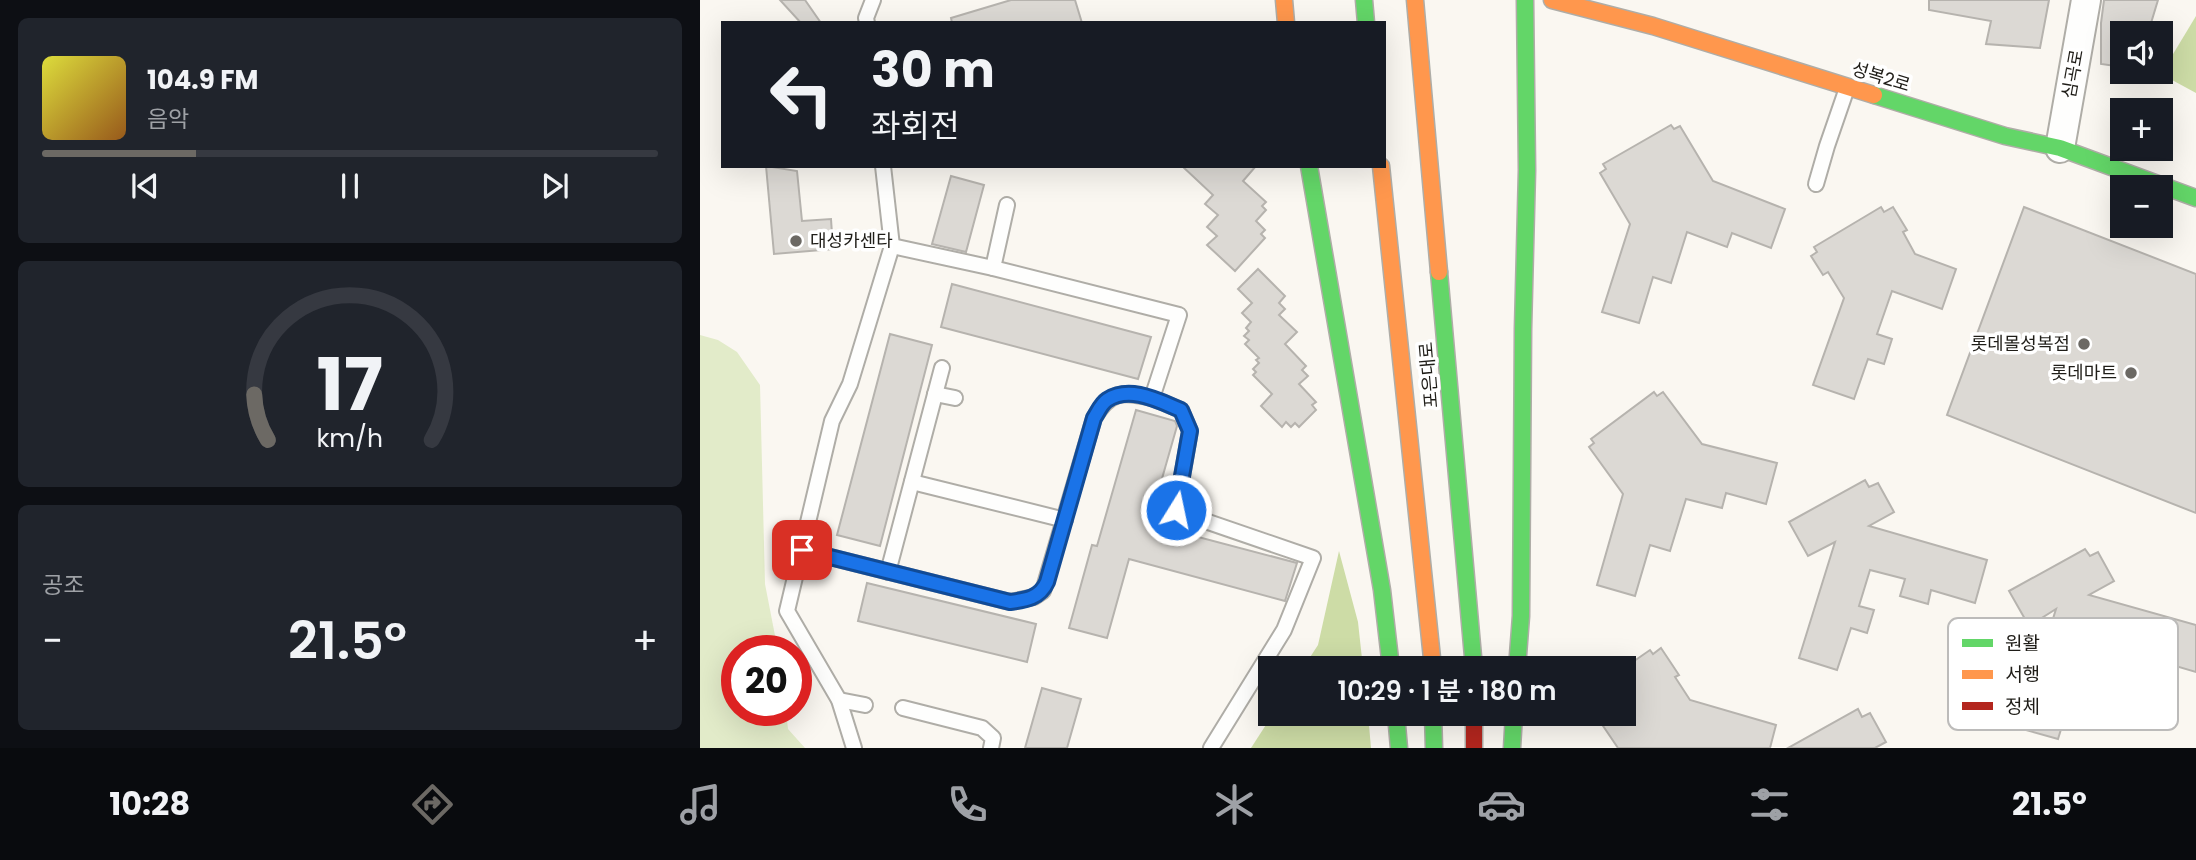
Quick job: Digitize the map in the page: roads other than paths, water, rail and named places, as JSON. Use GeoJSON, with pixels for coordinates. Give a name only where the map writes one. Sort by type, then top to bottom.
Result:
{"type":"FeatureCollection","features":[{"type":"Feature","properties":{"kind":"main road"},"geometry":{"type":"LineString","coordinates":[[1283,0],[1286,21]]}},
{"type":"Feature","properties":{"kind":"main road"},"geometry":{"type":"LineString","coordinates":[[1364,0],[1366,21]]}},
{"type":"Feature","properties":{"kind":"main road","name":"포은대로"},"geometry":{"type":"LineString","coordinates":[[1415,0],[1473,656]]}},
{"type":"Feature","properties":{"kind":"main road"},"geometry":{"type":"LineString","coordinates":[[1518,656],[1521,616],[1527,170],[1525,0]]}},
{"type":"Feature","properties":{"kind":"main road","name":"성복2로"},"geometry":{"type":"LineString","coordinates":[[1552,0],[1653,26],[2006,136],[2060,148],[2196,198]]}},
{"type":"Feature","properties":{"kind":"main road"},"geometry":{"type":"LineString","coordinates":[[1309,168],[1382,590],[1390,656]]}},
{"type":"Feature","properties":{"kind":"main road","name":"포은대로"},"geometry":{"type":"LineString","coordinates":[[1381,168],[1432,656]]}},
{"type":"Feature","properties":{"kind":"main road"},"geometry":{"type":"LineString","coordinates":[[1397,726],[1399,748]]}},
{"type":"Feature","properties":{"kind":"main road"},"geometry":{"type":"LineString","coordinates":[[1433,726],[1434,748]]}},
{"type":"Feature","properties":{"kind":"main road"},"geometry":{"type":"LineString","coordinates":[[1474,748],[1475,726]]}},
{"type":"Feature","properties":{"kind":"main road"},"geometry":{"type":"LineString","coordinates":[[1512,748],[1513,726]]}},
{"type":"Feature","properties":{"kind":"street","name":"심곡로"},"geometry":{"type":"LineString","coordinates":[[2060,148],[2086,0]]}},
{"type":"Feature","properties":{"kind":"lane"},"geometry":{"type":"LineString","coordinates":[[867,21],[873,0]]}},
{"type":"Feature","properties":{"kind":"lane"},"geometry":{"type":"LineString","coordinates":[[1816,184],[1847,87]]}},
{"type":"Feature","properties":{"kind":"lane"},"geometry":{"type":"LineString","coordinates":[[854,748],[839,700],[787,611],[832,421],[850,384],[892,246],[883,168]]}},
{"type":"Feature","properties":{"kind":"lane"},"geometry":{"type":"LineString","coordinates":[[993,268],[1007,205]]}},
{"type":"Feature","properties":{"kind":"lane"},"geometry":{"type":"LineString","coordinates":[[892,246],[993,268],[1180,315],[1152,398]]}},
{"type":"Feature","properties":{"kind":"lane"},"geometry":{"type":"LineString","coordinates":[[888,572],[942,368]]}},
{"type":"Feature","properties":{"kind":"lane"},"geometry":{"type":"LineString","coordinates":[[935,394],[955,398]]}},
{"type":"Feature","properties":{"kind":"lane"},"geometry":{"type":"LineString","coordinates":[[802,550],[1010,602],[1034,597],[1043,591],[1047,582],[1094,418],[1104,401],[1118,395],[1135,394],[1181,410],[1190,431],[1176,510],[1313,558],[1284,630],[1211,748]]}},
{"type":"Feature","properties":{"kind":"lane"},"geometry":{"type":"LineString","coordinates":[[912,482],[1065,520]]}},
{"type":"Feature","properties":{"kind":"lane"},"geometry":{"type":"LineString","coordinates":[[839,700],[864,705]]}},
{"type":"Feature","properties":{"kind":"lane"},"geometry":{"type":"LineString","coordinates":[[903,708],[982,728],[993,738],[991,748]]}},
{"type":"Feature","properties":{"kind":"place","name":"대성카센타"},"geometry":{"type":"Point","coordinates":[796,241]}},
{"type":"Feature","properties":{"kind":"place","name":"롯데몰성복점"},"geometry":{"type":"Point","coordinates":[2084,344]}},
{"type":"Feature","properties":{"kind":"place","name":"롯데마트"},"geometry":{"type":"Point","coordinates":[2131,373]}}]}
